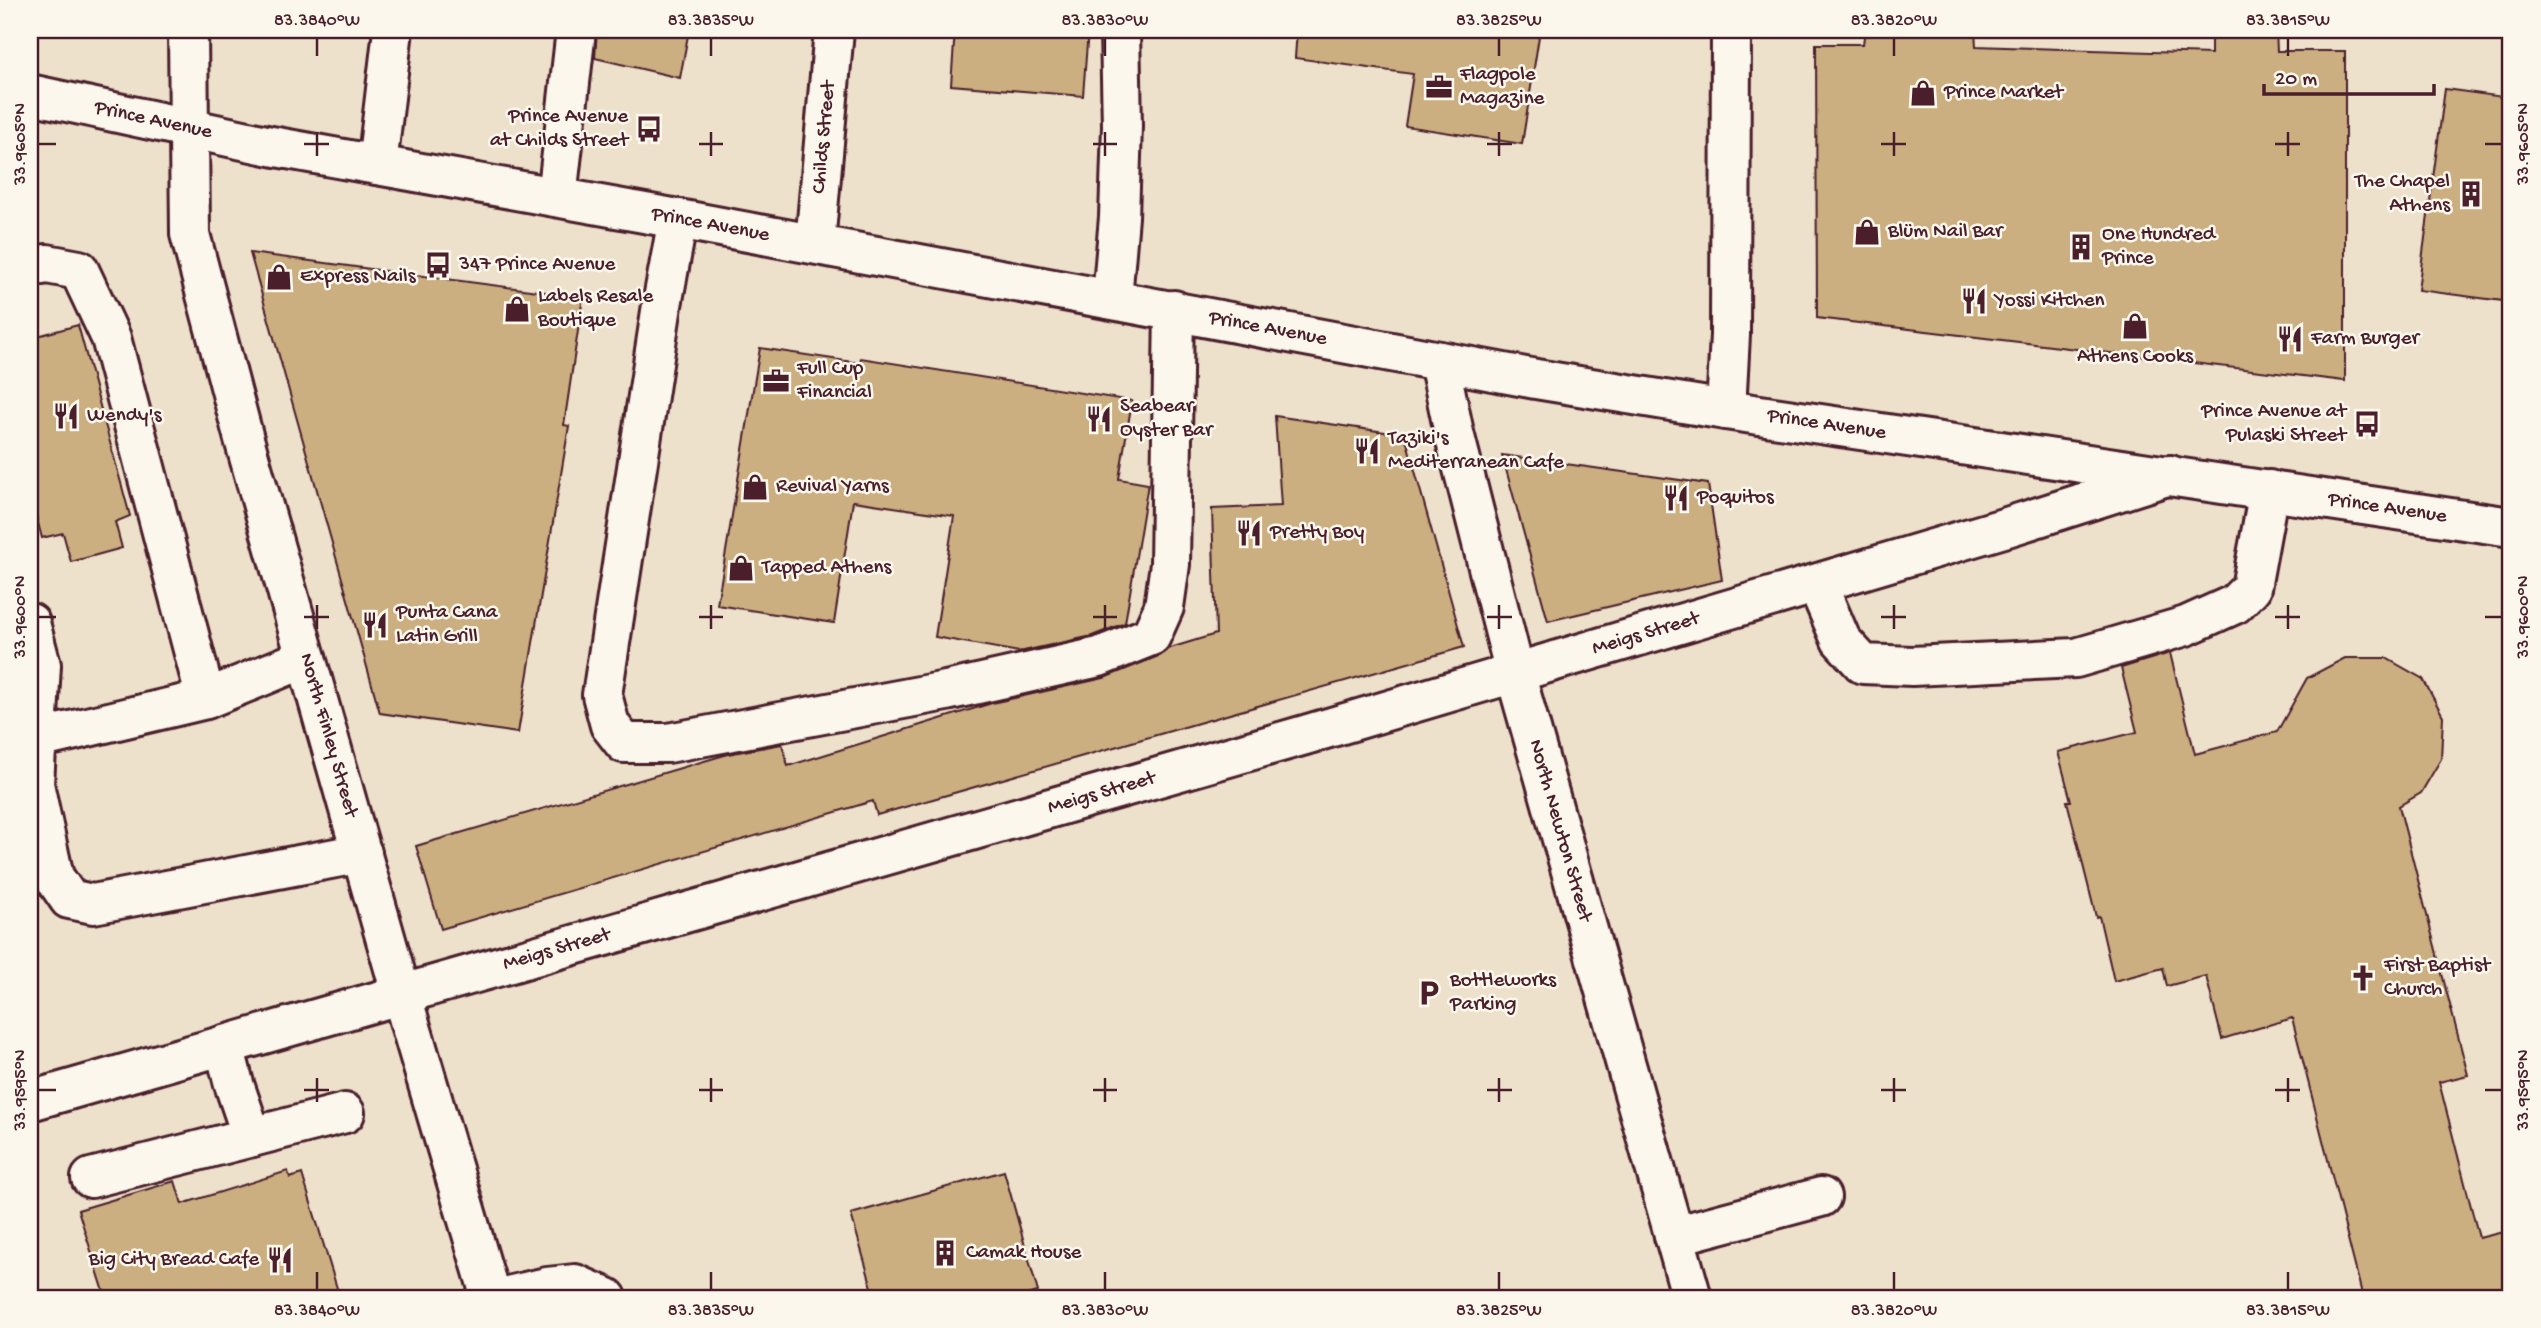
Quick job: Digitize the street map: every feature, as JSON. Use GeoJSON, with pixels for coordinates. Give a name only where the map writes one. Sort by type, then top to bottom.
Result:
{"type":"FeatureCollection","features":[{"type":"Feature","properties":{"kind":"street","name":"North Finley Street"},"geometry":{"type":"LineString","coordinates":[[187,30],[190,234],[306,658],[491,1298]]}},
{"type":"Feature","properties":{"kind":"street"},"geometry":{"type":"LineString","coordinates":[[376,165],[393,30]]}},
{"type":"Feature","properties":{"kind":"street"},"geometry":{"type":"LineString","coordinates":[[557,197],[576,30]]}},
{"type":"Feature","properties":{"kind":"street","name":"Childs Street"},"geometry":{"type":"LineString","coordinates":[[815,244],[834,30]]}},
{"type":"Feature","properties":{"kind":"street"},"geometry":{"type":"LineString","coordinates":[[1112,299],[1119,217],[1120,30]]}},
{"type":"Feature","properties":{"kind":"street"},"geometry":{"type":"LineString","coordinates":[[1726,410],[1730,321],[1731,30]]}},
{"type":"Feature","properties":{"kind":"street","name":"Prince Avenue"},"geometry":{"type":"LineString","coordinates":[[30,94],[271,146],[1438,360],[1726,410],[2511,527]]}},
{"type":"Feature","properties":{"kind":"street"},"geometry":{"type":"LineString","coordinates":[[678,219],[662,305],[602,695],[610,725],[624,743],[668,743],[946,691],[1099,657],[1151,636],[1164,607],[1170,564],[1174,310]]}},
{"type":"Feature","properties":{"kind":"street"},"geometry":{"type":"LineString","coordinates":[[30,267],[47,264],[79,270],[111,338],[206,699]]}},
{"type":"Feature","properties":{"kind":"street","name":"North Newton Street"},"geometry":{"type":"LineString","coordinates":[[1438,360],[1515,673],[1692,1298]]}},
{"type":"Feature","properties":{"kind":"street","name":"Meigs Street"},"geometry":{"type":"LineString","coordinates":[[30,1101],[1224,759],[1817,584],[2170,475]]}},
{"type":"Feature","properties":{"kind":"street"},"geometry":{"type":"LineString","coordinates":[[1817,584],[1841,640],[1863,664],[1912,666],[2076,658],[2186,626],[2235,604],[2251,588],[2269,490]]}},
{"type":"Feature","properties":{"kind":"street"},"geometry":{"type":"LineString","coordinates":[[30,623],[41,665],[34,739],[34,785],[54,877],[69,899],[93,904],[362,853]]}},
{"type":"Feature","properties":{"kind":"street"},"geometry":{"type":"LineString","coordinates":[[34,739],[206,699],[306,658]]}},
{"type":"Feature","properties":{"kind":"street"},"geometry":{"type":"LineString","coordinates":[[223,1045],[252,1137]]}},
{"type":"Feature","properties":{"kind":"street"},"geometry":{"type":"LineString","coordinates":[[91,1178],[345,1113]]}},
{"type":"Feature","properties":{"kind":"street"},"geometry":{"type":"LineString","coordinates":[[1674,1236],[1821,1197]]}},
{"type":"Feature","properties":{"kind":"street"},"geometry":{"type":"LineString","coordinates":[[499,1298],[547,1287],[575,1284],[607,1298]]}},
{"type":"Feature","properties":{"kind":"building"},"geometry":{"type":"Polygon","coordinates":[[[597,30],[689,30],[680,78],[595,58],[597,30]]]}},
{"type":"Feature","properties":{"kind":"building"},"geometry":{"type":"Polygon","coordinates":[[[955,30],[1088,30],[1083,96],[951,85],[955,30]]]}},
{"type":"Feature","properties":{"kind":"building"},"geometry":{"type":"Polygon","coordinates":[[[1297,30],[1540,30],[1522,144],[1405,126],[1413,74],[1295,58],[1297,30]]]}},
{"type":"Feature","properties":{"kind":"building","name":"One Hundred Prince"},"geometry":{"type":"Polygon","coordinates":[[[1865,30],[1975,30],[1976,46],[2211,54],[2211,30],[2276,30],[2277,51],[2345,51],[2345,381],[1817,318],[1816,44],[1863,44],[1865,30]]]}},
{"type":"Feature","properties":{"kind":"building","name":"The Chapel Athens"},"geometry":{"type":"Polygon","coordinates":[[[2445,89],[2511,98],[2511,302],[2418,290],[2445,89]]]}},
{"type":"Feature","properties":{"kind":"building"},"geometry":{"type":"Polygon","coordinates":[[[250,253],[583,297],[564,425],[569,426],[518,733],[380,713],[250,253]]]}},
{"type":"Feature","properties":{"kind":"building","name":"Wendy's"},"geometry":{"type":"Polygon","coordinates":[[[78,325],[130,516],[115,522],[122,548],[71,562],[63,533],[42,538],[30,493],[30,338],[78,325]]]}},
{"type":"Feature","properties":{"kind":"building"},"geometry":{"type":"Polygon","coordinates":[[[760,348],[859,363],[861,358],[1132,401],[1119,479],[1148,484],[1125,623],[1092,636],[1019,652],[935,637],[954,516],[853,501],[834,623],[717,605],[760,348]]]}},
{"type":"Feature","properties":{"kind":"building"},"geometry":{"type":"Polygon","coordinates":[[[1275,416],[1405,435],[1464,647],[877,815],[873,801],[441,929],[416,846],[728,754],[782,744],[788,766],[992,703],[1104,678],[1159,656],[1167,649],[1216,634],[1212,509],[1281,506],[1275,416]]]}},
{"type":"Feature","properties":{"kind":"building"},"geometry":{"type":"Polygon","coordinates":[[[1502,455],[1708,484],[1722,580],[1548,621],[1502,455]]]}},
{"type":"Feature","properties":{"kind":"building","name":"First Baptist Church"},"geometry":{"type":"Polygon","coordinates":[[[2170,653],[2195,754],[2277,732],[2307,678],[2345,658],[2386,658],[2423,679],[2443,716],[2441,759],[2421,793],[2399,806],[2468,1075],[2439,1082],[2479,1238],[2511,1230],[2511,1298],[2363,1298],[2292,1018],[2222,1039],[2206,976],[2167,986],[2163,968],[2114,981],[2067,801],[2071,801],[2058,752],[2137,732],[2121,668],[2170,653]]]}},
{"type":"Feature","properties":{"kind":"building"},"geometry":{"type":"Polygon","coordinates":[[[288,1171],[290,1178],[302,1174],[340,1298],[106,1298],[78,1210],[175,1181],[182,1204],[288,1171]]]}},
{"type":"Feature","properties":{"kind":"building","name":"Camak House"},"geometry":{"type":"Polygon","coordinates":[[[1004,1171],[1038,1292],[1014,1298],[875,1298],[851,1214],[1004,1171]]]}},
{"type":"Feature","properties":{"kind":"place","name":"Flagpole Magazine"},"geometry":{"type":"Point","coordinates":[1439,87]}},
{"type":"Feature","properties":{"kind":"place","name":"Prince Market"},"geometry":{"type":"Point","coordinates":[1923,93]}},
{"type":"Feature","properties":{"kind":"place","name":"Prince Avenue at Childs Street"},"geometry":{"type":"Point","coordinates":[649,129]}},
{"type":"Feature","properties":{"kind":"place","name":"The Chapel Athens"},"geometry":{"type":"Point","coordinates":[2471,194]}},
{"type":"Feature","properties":{"kind":"place","name":"Blüm Nail Bar"},"geometry":{"type":"Point","coordinates":[1867,232]}},
{"type":"Feature","properties":{"kind":"place","name":"One Hundred Prince"},"geometry":{"type":"Point","coordinates":[2081,247]}},
{"type":"Feature","properties":{"kind":"place","name":"347 Prince Avenue"},"geometry":{"type":"Point","coordinates":[438,265]}},
{"type":"Feature","properties":{"kind":"place","name":"Express Nails"},"geometry":{"type":"Point","coordinates":[279,277]}},
{"type":"Feature","properties":{"kind":"place","name":"Yossi Kitchen"},"geometry":{"type":"Point","coordinates":[1974,301]}},
{"type":"Feature","properties":{"kind":"place","name":"Labels Resale Boutique"},"geometry":{"type":"Point","coordinates":[517,309]}},
{"type":"Feature","properties":{"kind":"place","name":"Athens Cooks"},"geometry":{"type":"Point","coordinates":[2135,326]}},
{"type":"Feature","properties":{"kind":"place","name":"Farm Burger"},"geometry":{"type":"Point","coordinates":[2290,339]}},
{"type":"Feature","properties":{"kind":"place","name":"Full Cup Financial"},"geometry":{"type":"Point","coordinates":[776,381]}},
{"type":"Feature","properties":{"kind":"place","name":"Wendy's"},"geometry":{"type":"Point","coordinates":[66,416]}},
{"type":"Feature","properties":{"kind":"place","name":"Seabear Oyster Bar"},"geometry":{"type":"Point","coordinates":[1099,419]}},
{"type":"Feature","properties":{"kind":"place","name":"Prince Avenue at Pulaski Street"},"geometry":{"type":"Point","coordinates":[2367,424]}},
{"type":"Feature","properties":{"kind":"place","name":"Taziki's Mediterranean Cafe"},"geometry":{"type":"Point","coordinates":[1367,451]}},
{"type":"Feature","properties":{"kind":"place","name":"Revival Yarns"},"geometry":{"type":"Point","coordinates":[755,487]}},
{"type":"Feature","properties":{"kind":"place","name":"Poquitos"},"geometry":{"type":"Point","coordinates":[1676,498]}},
{"type":"Feature","properties":{"kind":"place","name":"Pretty Boy"},"geometry":{"type":"Point","coordinates":[1249,533]}},
{"type":"Feature","properties":{"kind":"place","name":"Tapped Athens"},"geometry":{"type":"Point","coordinates":[741,568]}},
{"type":"Feature","properties":{"kind":"place","name":"Punta Cana Latin Grill"},"geometry":{"type":"Point","coordinates":[375,625]}},
{"type":"Feature","properties":{"kind":"place","name":"First Baptist Church"},"geometry":{"type":"Point","coordinates":[2363,978]}},
{"type":"Feature","properties":{"kind":"place","name":"Bottleworks Parking"},"geometry":{"type":"Point","coordinates":[1429,993]}},
{"type":"Feature","properties":{"kind":"place","name":"Camak House"},"geometry":{"type":"Point","coordinates":[945,1253]}},
{"type":"Feature","properties":{"kind":"place","name":"Big City Bread Cafe"},"geometry":{"type":"Point","coordinates":[280,1260]}}]}
